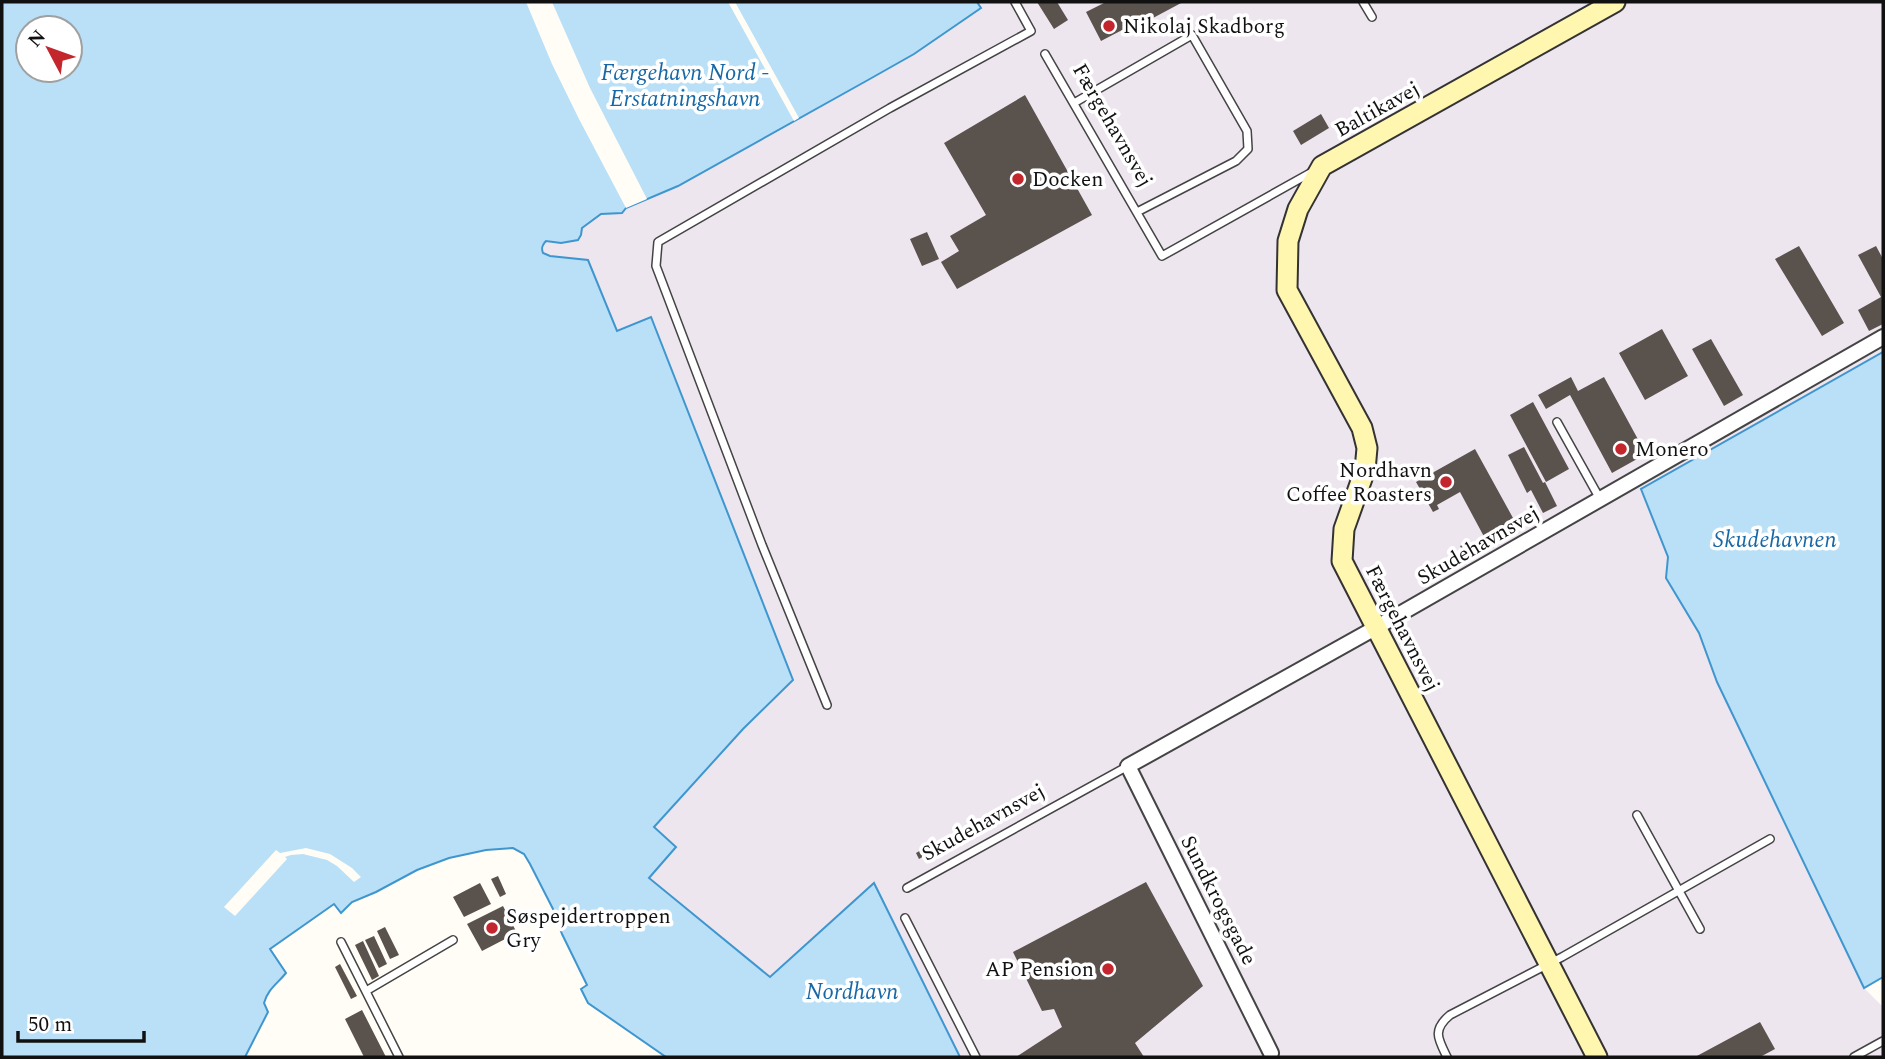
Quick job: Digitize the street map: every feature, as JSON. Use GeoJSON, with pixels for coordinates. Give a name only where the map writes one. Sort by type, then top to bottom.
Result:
{"type":"FeatureCollection","features":[{"type":"Feature","properties":{"kind":"street","name":"Baltikavej"},"geometry":{"type":"LineString","coordinates":[[1322,166],[1615,2]]}},
{"type":"Feature","properties":{"kind":"street","name":"Færgehavnsvej"},"geometry":{"type":"LineString","coordinates":[[1322,166],[1298,209],[1288,241],[1287,290],[1362,428],[1367,448],[1364,470],[1343,529],[1342,561],[1597,1057]]}},
{"type":"Feature","properties":{"kind":"street","name":"Skudehavnsvej"},"geometry":{"type":"LineString","coordinates":[[1128,766],[1377,627],[1883,337]]}},
{"type":"Feature","properties":{"kind":"street","name":"Sundkrogsgade"},"geometry":{"type":"LineString","coordinates":[[1128,766],[1270,1053]]}},
{"type":"Feature","properties":{"kind":"lane"},"geometry":{"type":"LineString","coordinates":[[827,705],[762,545],[656,266],[658,243],[890,108],[1031,31],[1015,2]]}},
{"type":"Feature","properties":{"kind":"lane"},"geometry":{"type":"LineString","coordinates":[[1363,2],[1372,17]]}},
{"type":"Feature","properties":{"kind":"lane"},"geometry":{"type":"LineString","coordinates":[[1074,103],[1192,35],[1247,131],[1248,149],[1236,162],[1137,212]]}},
{"type":"Feature","properties":{"kind":"lane","name":"Færgehavnsvej"},"geometry":{"type":"LineString","coordinates":[[1045,54],[1162,256]]}},
{"type":"Feature","properties":{"kind":"lane","name":"Baltikavej"},"geometry":{"type":"LineString","coordinates":[[1162,256],[1322,166]]}},
{"type":"Feature","properties":{"kind":"lane"},"geometry":{"type":"LineString","coordinates":[[1557,422],[1600,499]]}},
{"type":"Feature","properties":{"kind":"lane","name":"Skudehavnsvej"},"geometry":{"type":"LineString","coordinates":[[907,888],[1128,766]]}},
{"type":"Feature","properties":{"kind":"lane"},"geometry":{"type":"LineString","coordinates":[[1637,815],[1700,929]]}},
{"type":"Feature","properties":{"kind":"lane"},"geometry":{"type":"LineString","coordinates":[[1447,1057],[1438,1039],[1438,1028],[1450,1015],[1549,963],[1770,839]]}},
{"type":"Feature","properties":{"kind":"lane"},"geometry":{"type":"LineString","coordinates":[[905,918],[976,1057]]}},
{"type":"Feature","properties":{"kind":"lane"},"geometry":{"type":"LineString","coordinates":[[366,991],[453,940]]}},
{"type":"Feature","properties":{"kind":"lane"},"geometry":{"type":"LineString","coordinates":[[341,942],[399,1057]]}},
{"type":"Feature","properties":{"kind":"lane"},"geometry":{"type":"LineString","coordinates":[[1854,1057],[1883,1041]]}},
{"type":"Feature","properties":{"kind":"shaded area"},"geometry":{"type":"Polygon","coordinates":[[[977,2],[1883,2],[1883,352],[1641,489],[1668,557],[1666,578],[1699,633],[1717,682],[1864,988],[1883,1007],[1883,1057],[960,1057],[935,1008],[770,977],[666,1057],[588,1003],[581,989],[587,985],[562,934],[743,729],[793,680],[651,318],[617,331],[588,260],[550,256],[543,253],[542,245],[546,241],[582,228],[601,214],[622,213],[626,208],[678,186],[868,80],[914,54],[981,9],[977,2]]]}},
{"type":"Feature","properties":{"kind":"water"},"geometry":{"type":"Polygon","coordinates":[[[2,2],[977,2],[981,8],[914,54],[678,186],[626,208],[622,213],[601,214],[582,228],[578,240],[561,243],[546,241],[542,248],[543,253],[550,256],[588,260],[617,331],[651,317],[793,680],[743,729],[654,827],[676,847],[649,878],[770,977],[874,883],[960,1057],[666,1057],[588,1003],[581,989],[587,985],[553,909],[524,854],[513,848],[486,850],[449,858],[417,870],[352,902],[341,913],[334,904],[270,949],[286,973],[266,998],[264,1003],[268,1012],[245,1057],[2,1057],[2,2]]]}},
{"type":"Feature","properties":{"kind":"water","name":"Skudehavnen"},"geometry":{"type":"Polygon","coordinates":[[[1883,352],[1883,977],[1864,988],[1717,682],[1699,633],[1666,578],[1668,557],[1641,489],[1883,352]]]}},
{"type":"Feature","properties":{"kind":"pier"},"geometry":{"type":"Polygon","coordinates":[[[526,2],[552,2],[590,88],[647,199],[626,208],[552,64],[526,2]]]}},
{"type":"Feature","properties":{"kind":"pier"},"geometry":{"type":"Polygon","coordinates":[[[728,2],[735,2],[799,118],[794,121],[728,2]]]}},
{"type":"Feature","properties":{"kind":"pier"},"geometry":{"type":"Polygon","coordinates":[[[306,848],[330,854],[361,877],[354,882],[327,860],[303,854],[291,855],[285,857],[287,859],[235,916],[224,907],[276,850],[280,853],[306,848]]]}},
{"type":"Feature","properties":{"kind":"building"},"geometry":{"type":"Polygon","coordinates":[[[1037,2],[1057,2],[1068,20],[1054,29],[1037,2]]]}},
{"type":"Feature","properties":{"kind":"building"},"geometry":{"type":"Polygon","coordinates":[[[1106,2],[1183,2],[1101,41],[1086,12],[1106,2]]]}},
{"type":"Feature","properties":{"kind":"building","name":"Docken"},"geometry":{"type":"Polygon","coordinates":[[[1025,95],[1092,215],[957,289],[941,262],[959,251],[950,236],[986,215],[944,143],[1025,95]]]}},
{"type":"Feature","properties":{"kind":"building"},"geometry":{"type":"Polygon","coordinates":[[[1321,114],[1329,128],[1301,145],[1293,131],[1321,114]]]}},
{"type":"Feature","properties":{"kind":"building"},"geometry":{"type":"Polygon","coordinates":[[[927,232],[939,259],[922,266],[910,239],[927,232]]]}},
{"type":"Feature","properties":{"kind":"building"},"geometry":{"type":"Polygon","coordinates":[[[1799,246],[1844,323],[1822,336],[1775,259],[1799,246]]]}},
{"type":"Feature","properties":{"kind":"building"},"geometry":{"type":"Polygon","coordinates":[[[1876,246],[1883,259],[1883,324],[1869,331],[1858,310],[1881,297],[1858,255],[1876,246]]]}},
{"type":"Feature","properties":{"kind":"building"},"geometry":{"type":"Polygon","coordinates":[[[1662,329],[1688,376],[1645,400],[1619,353],[1662,329]]]}},
{"type":"Feature","properties":{"kind":"building"},"geometry":{"type":"Polygon","coordinates":[[[1711,339],[1743,395],[1724,406],[1692,349],[1711,339]]]}},
{"type":"Feature","properties":{"kind":"building"},"geometry":{"type":"Polygon","coordinates":[[[1571,377],[1578,391],[1604,377],[1646,454],[1612,473],[1570,395],[1546,409],[1538,395],[1571,377]]]}},
{"type":"Feature","properties":{"kind":"building"},"geometry":{"type":"Polygon","coordinates":[[[1533,402],[1569,469],[1546,482],[1510,415],[1533,402]]]}},
{"type":"Feature","properties":{"kind":"building"},"geometry":{"type":"Polygon","coordinates":[[[1524,447],[1557,506],[1543,513],[1531,490],[1527,493],[1508,455],[1524,447]]]}},
{"type":"Feature","properties":{"kind":"building"},"geometry":{"type":"Polygon","coordinates":[[[1475,449],[1518,527],[1488,544],[1460,492],[1437,505],[1439,509],[1433,512],[1416,482],[1475,449]]]}},
{"type":"Feature","properties":{"kind":"building"},"geometry":{"type":"Polygon","coordinates":[[[1470,541],[1476,552],[1466,557],[1460,546],[1470,541]]]}},
{"type":"Feature","properties":{"kind":"building"},"geometry":{"type":"Polygon","coordinates":[[[935,842],[938,848],[919,859],[916,853],[935,842]]]}},
{"type":"Feature","properties":{"kind":"building"},"geometry":{"type":"Polygon","coordinates":[[[498,876],[506,894],[500,897],[491,879],[498,876]]]}},
{"type":"Feature","properties":{"kind":"building","name":"AP Pension"},"geometry":{"type":"Polygon","coordinates":[[[1146,882],[1203,986],[1135,1043],[1144,1057],[1016,1057],[1062,1027],[1054,1009],[1042,1011],[1013,952],[1146,882]]]}},
{"type":"Feature","properties":{"kind":"building"},"geometry":{"type":"Polygon","coordinates":[[[480,883],[491,904],[464,917],[453,897],[480,883]]]}},
{"type":"Feature","properties":{"kind":"building","name":"Søspejdertroppen Gry"},"geometry":{"type":"Polygon","coordinates":[[[503,906],[517,933],[482,951],[467,924],[503,906]]]}},
{"type":"Feature","properties":{"kind":"building"},"geometry":{"type":"Polygon","coordinates":[[[385,927],[399,955],[390,959],[377,931],[385,927]]]}},
{"type":"Feature","properties":{"kind":"building"},"geometry":{"type":"Polygon","coordinates":[[[374,936],[387,964],[379,968],[365,940],[374,936]]]}},
{"type":"Feature","properties":{"kind":"building"},"geometry":{"type":"Polygon","coordinates":[[[363,941],[379,976],[372,980],[355,945],[363,941]]]}},
{"type":"Feature","properties":{"kind":"building"},"geometry":{"type":"Polygon","coordinates":[[[340,964],[357,996],[351,999],[335,967],[340,964]]]}},
{"type":"Feature","properties":{"kind":"building"},"geometry":{"type":"Polygon","coordinates":[[[362,1010],[386,1057],[364,1057],[345,1019],[362,1010]]]}},
{"type":"Feature","properties":{"kind":"building"},"geometry":{"type":"Polygon","coordinates":[[[1760,1022],[1775,1049],[1760,1057],[1695,1057],[1760,1022]]]}},
{"type":"Feature","properties":{"kind":"place","name":"Nikolaj Skadborg"},"geometry":{"type":"Point","coordinates":[1109,26]}},
{"type":"Feature","properties":{"kind":"place","name":"Docken"},"geometry":{"type":"Point","coordinates":[1018,179]}},
{"type":"Feature","properties":{"kind":"place","name":"Monero"},"geometry":{"type":"Point","coordinates":[1621,449]}},
{"type":"Feature","properties":{"kind":"place","name":"Nordhavn Coffee Roasters"},"geometry":{"type":"Point","coordinates":[1446,482]}},
{"type":"Feature","properties":{"kind":"place","name":"Søspejdertroppen Gry"},"geometry":{"type":"Point","coordinates":[492,928]}},
{"type":"Feature","properties":{"kind":"place","name":"AP Pension"},"geometry":{"type":"Point","coordinates":[1108,969]}},
{"type":"Feature","properties":{"kind":"water label","name":"Færgehavn Nord - Erstatningshavn"},"geometry":{"type":"Point","coordinates":[685,85]}},
{"type":"Feature","properties":{"kind":"water label","name":"Nordhavn"},"geometry":{"type":"Point","coordinates":[852,991]}}]}
